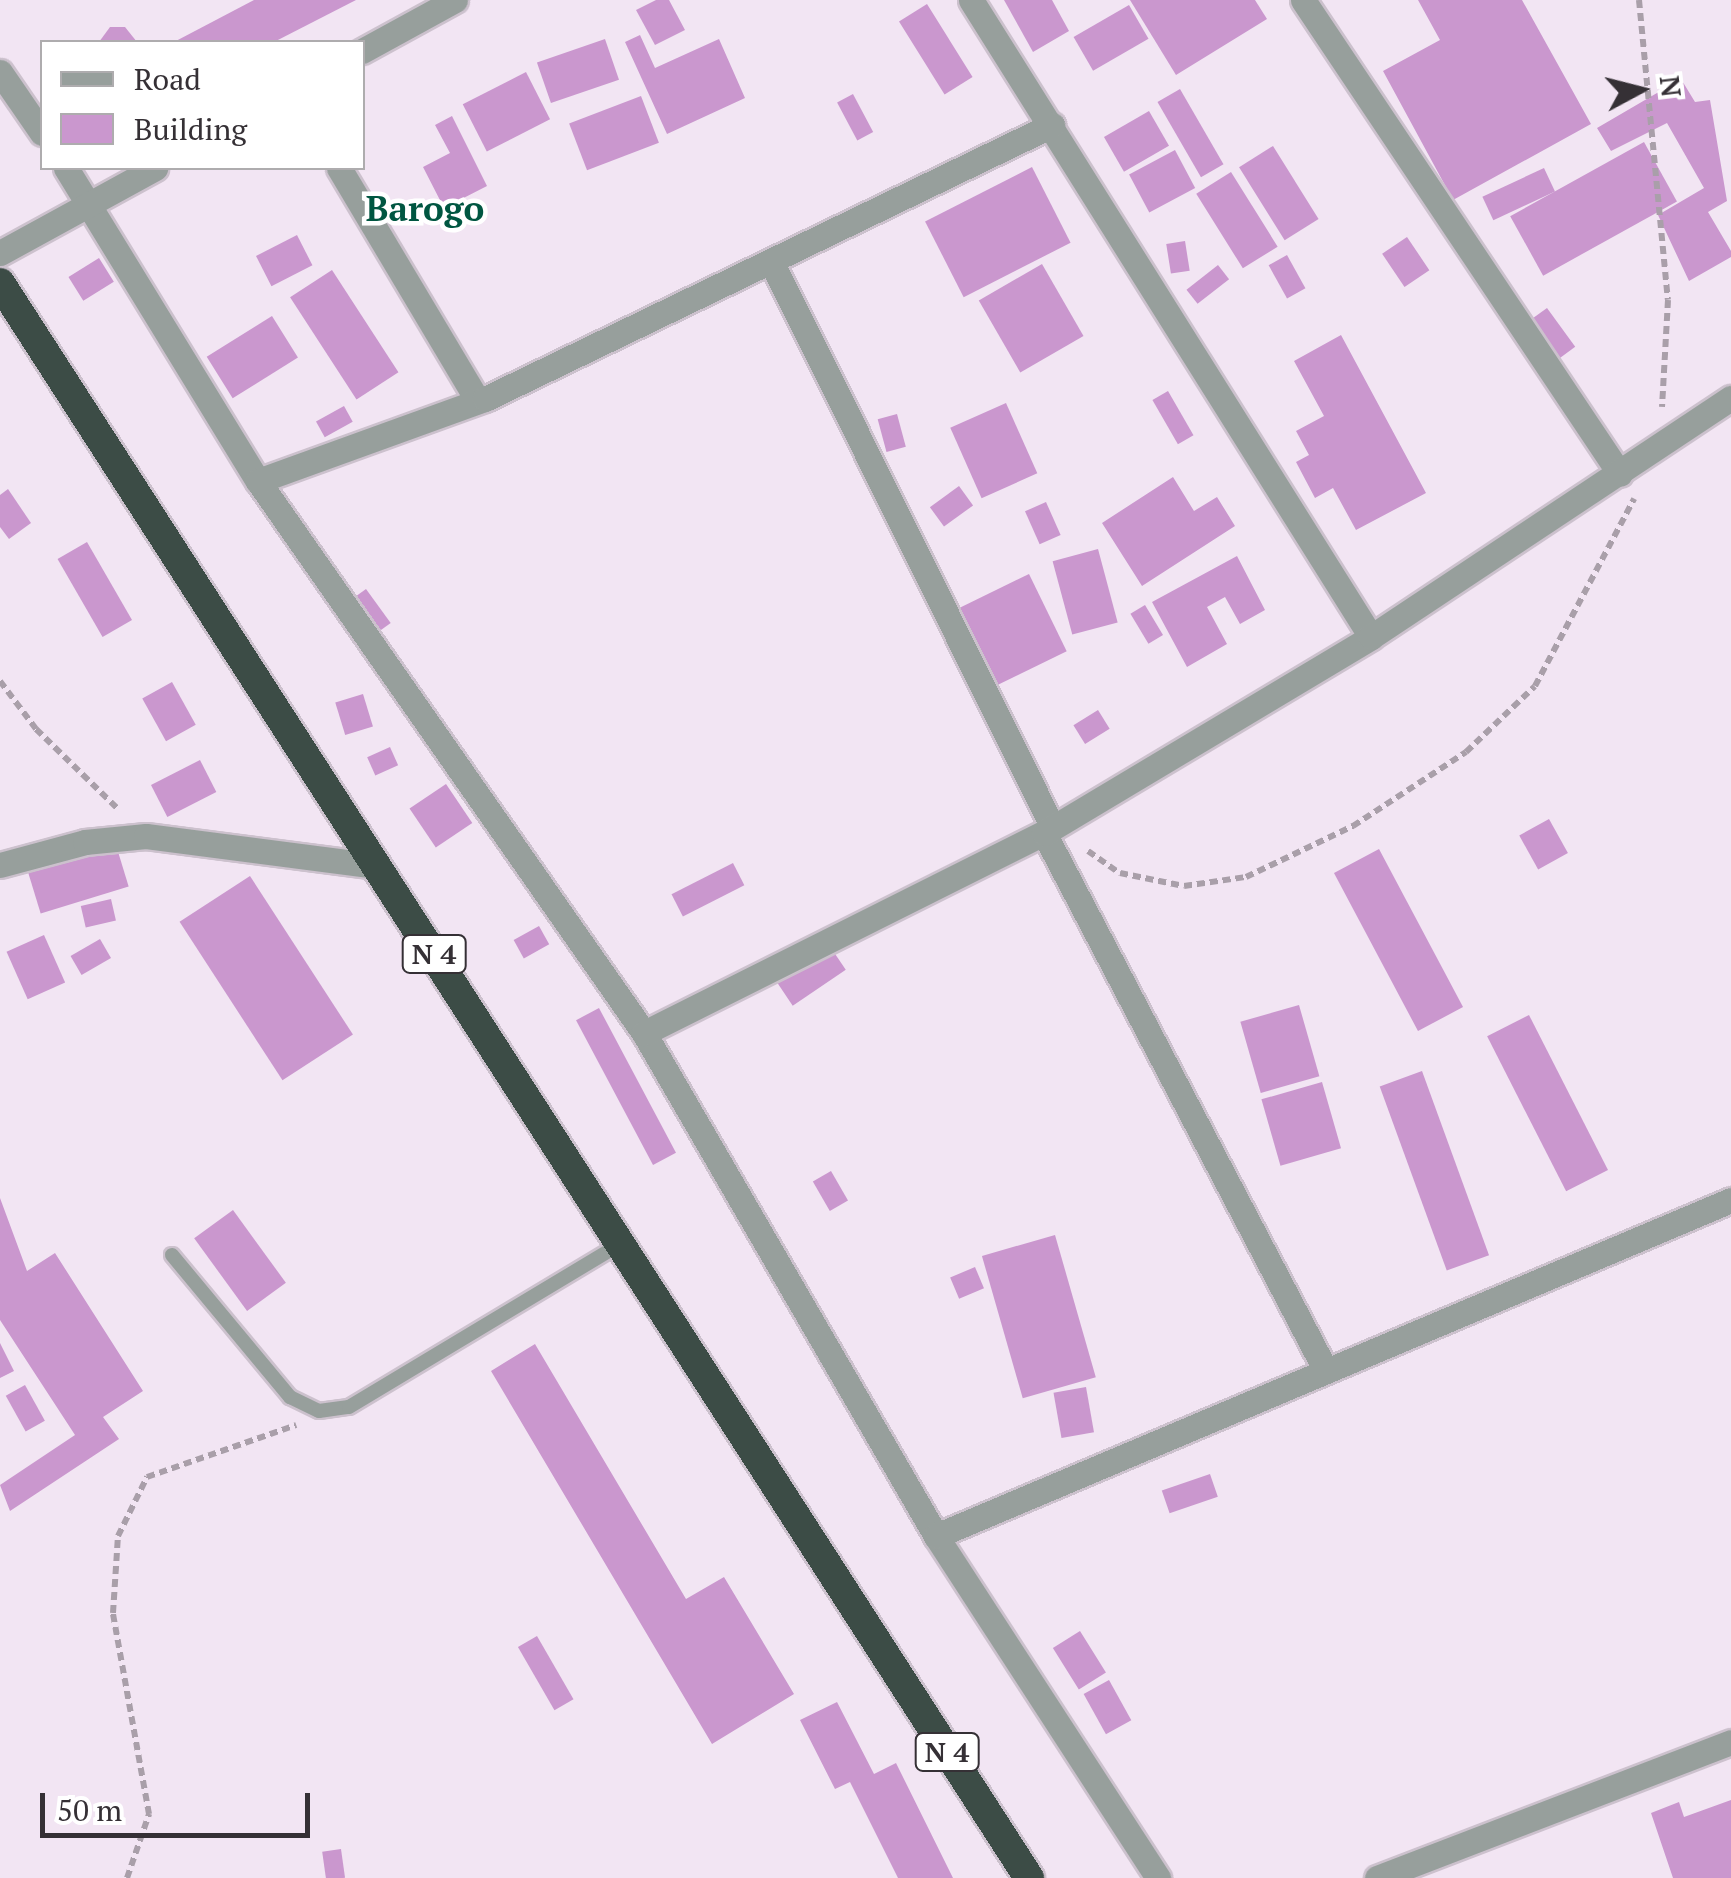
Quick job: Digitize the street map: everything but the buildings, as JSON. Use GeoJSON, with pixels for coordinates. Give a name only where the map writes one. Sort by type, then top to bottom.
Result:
{"type":"FeatureCollection","features":[{"type":"Feature","properties":{"kind":"highway","name":"N 4"},"geometry":{"type":"LineString","coordinates":[[0,283],[1029,1878]]}},
{"type":"Feature","properties":{"kind":"street"},"geometry":{"type":"LineString","coordinates":[[365,50],[455,0]]}},
{"type":"Feature","properties":{"kind":"street"},"geometry":{"type":"LineString","coordinates":[[970,0],[1372,637]]}},
{"type":"Feature","properties":{"kind":"street"},"geometry":{"type":"LineString","coordinates":[[1303,0],[1620,474]]}},
{"type":"Feature","properties":{"kind":"street"},"geometry":{"type":"LineString","coordinates":[[0,72],[40,130]]}},
{"type":"Feature","properties":{"kind":"street"},"geometry":{"type":"LineString","coordinates":[[258,481],[478,401],[772,263],[1052,125]]}},
{"type":"Feature","properties":{"kind":"street"},"geometry":{"type":"LineString","coordinates":[[67,170],[258,481],[644,1033],[936,1536],[1158,1878]]}},
{"type":"Feature","properties":{"kind":"street"},"geometry":{"type":"LineString","coordinates":[[0,254],[151,170]]}},
{"type":"Feature","properties":{"kind":"street"},"geometry":{"type":"LineString","coordinates":[[339,170],[478,401]]}},
{"type":"Feature","properties":{"kind":"street"},"geometry":{"type":"LineString","coordinates":[[772,263],[1048,829],[1326,1371]]}},
{"type":"Feature","properties":{"kind":"street"},"geometry":{"type":"LineString","coordinates":[[644,1033],[1048,829],[1372,637],[1731,398]]}},
{"type":"Feature","properties":{"kind":"street"},"geometry":{"type":"LineString","coordinates":[[0,865],[85,842],[146,836],[377,866]]}},
{"type":"Feature","properties":{"kind":"street"},"geometry":{"type":"LineString","coordinates":[[936,1536],[1731,1200]]}},
{"type":"Feature","properties":{"kind":"street"},"geometry":{"type":"LineString","coordinates":[[1377,1878],[1410,1874],[1731,1742]]}},
{"type":"Feature","properties":{"kind":"lane"},"geometry":{"type":"LineString","coordinates":[[172,1254],[290,1397],[319,1411],[348,1407],[620,1244]]}},
{"type":"Feature","properties":{"kind":"path"},"geometry":{"type":"LineString","coordinates":[[0,680],[36,728],[146,836]]}},
{"type":"Feature","properties":{"kind":"path"},"geometry":{"type":"LineString","coordinates":[[127,1878],[150,1814],[113,1613],[118,1536],[134,1496],[147,1477],[172,1466],[348,1407]]}},
{"type":"Feature","properties":{"kind":"district","name":"Barogo"},"geometry":{"type":"Point","coordinates":[425,208]}}]}
